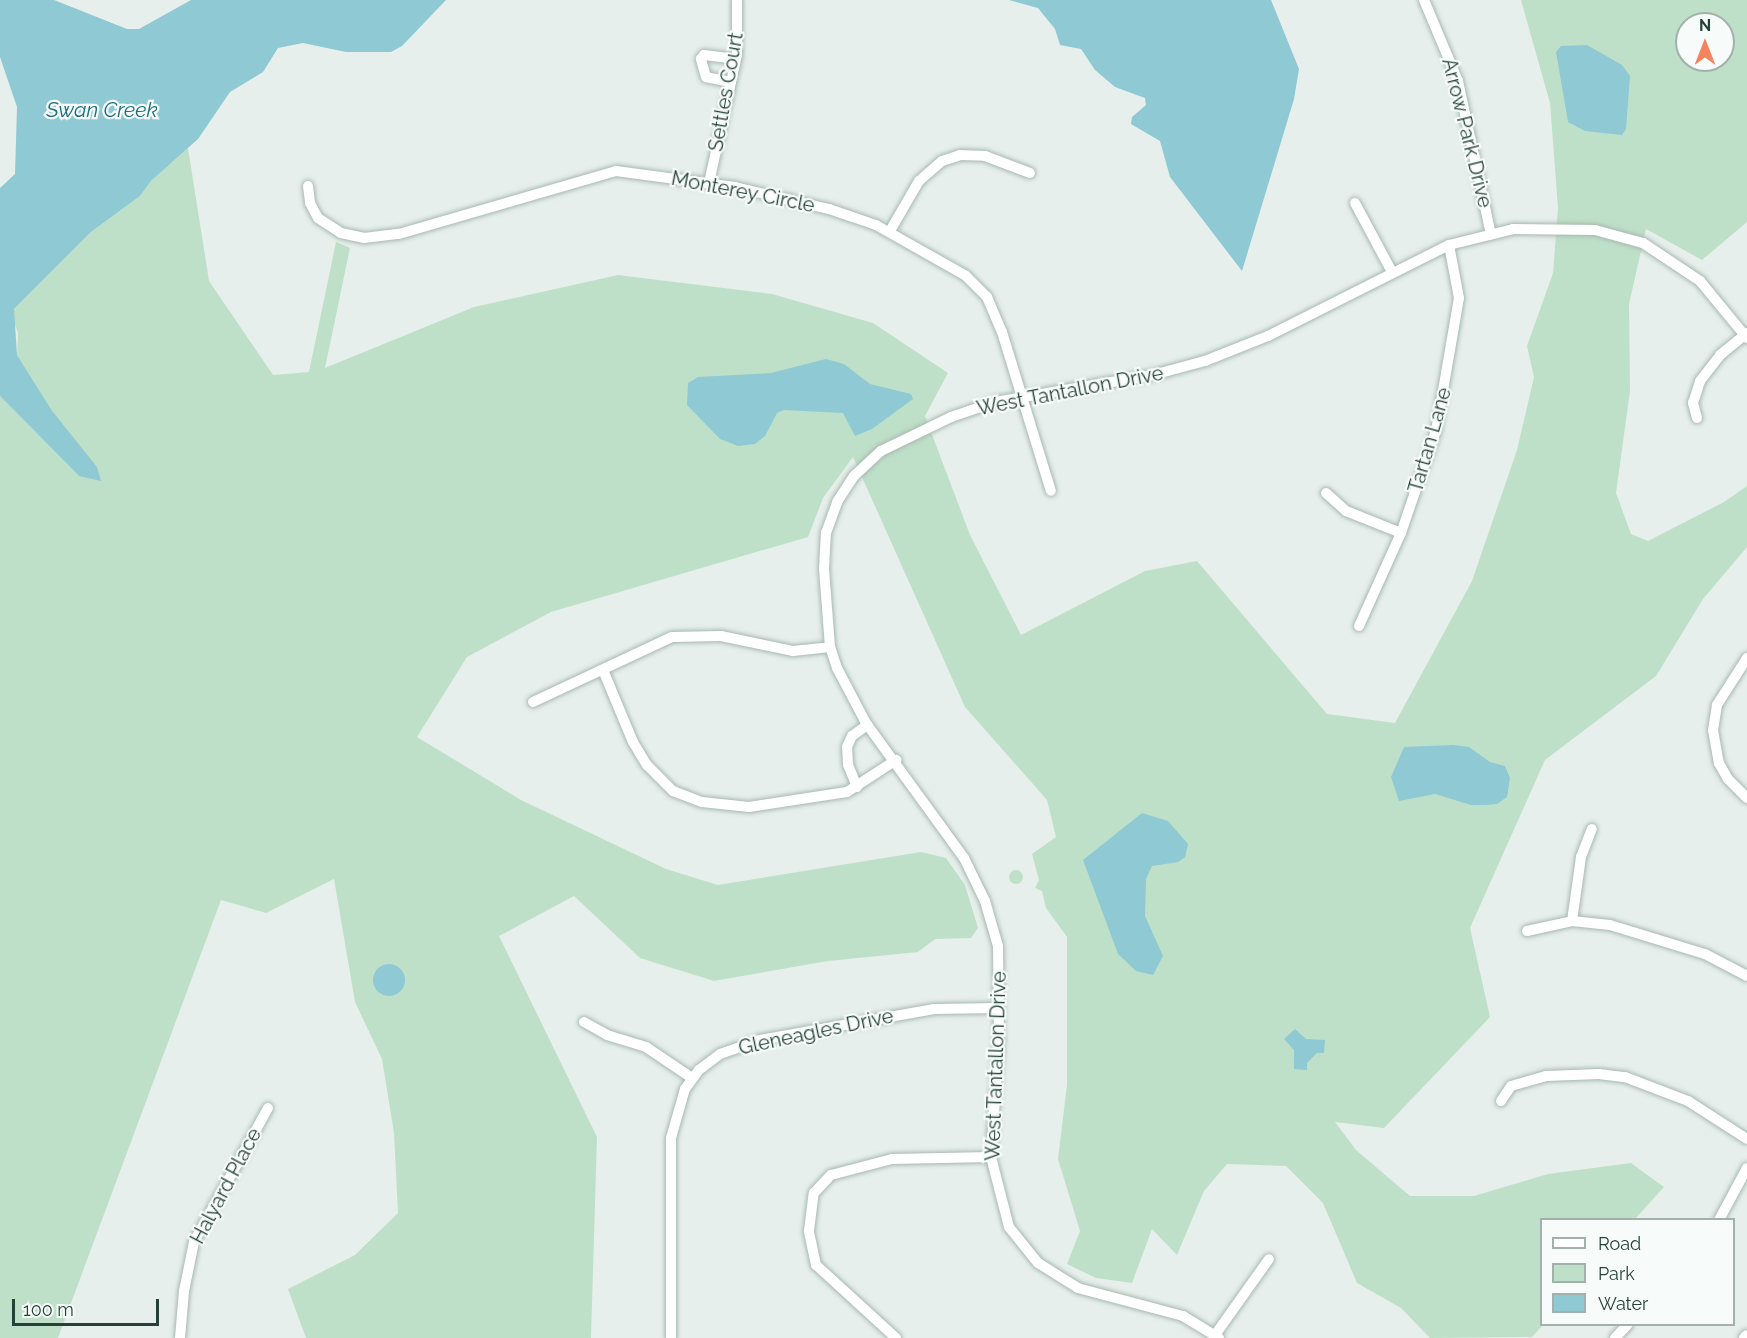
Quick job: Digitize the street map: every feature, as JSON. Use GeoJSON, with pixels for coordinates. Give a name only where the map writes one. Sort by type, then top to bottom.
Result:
{"type":"FeatureCollection","features":[{"type":"Feature","properties":{"kind":"street","name":"Settles Court"},"geometry":{"type":"LineString","coordinates":[[709,183],[736,59],[737,0]]}},
{"type":"Feature","properties":{"kind":"street","name":"Arrow Park Drive"},"geometry":{"type":"LineString","coordinates":[[1424,0],[1458,81],[1491,235]]}},
{"type":"Feature","properties":{"kind":"street"},"geometry":{"type":"LineString","coordinates":[[731,82],[706,77],[700,59],[704,55],[736,59]]}},
{"type":"Feature","properties":{"kind":"street"},"geometry":{"type":"LineString","coordinates":[[890,231],[919,181],[942,160],[960,155],[985,156],[1030,173]]}},
{"type":"Feature","properties":{"kind":"street","name":"Monterey Circle"},"geometry":{"type":"LineString","coordinates":[[308,186],[310,203],[322,221],[348,235],[372,238],[399,234],[601,173],[639,172],[709,183],[837,211],[890,231],[966,276],[987,297],[1051,491]]}},
{"type":"Feature","properties":{"kind":"street"},"geometry":{"type":"LineString","coordinates":[[1355,204],[1392,272]]}},
{"type":"Feature","properties":{"kind":"street","name":"West Tantallon Drive"},"geometry":{"type":"LineString","coordinates":[[1217,1336],[1183,1316],[1078,1288],[1038,1263],[1010,1227],[991,1157],[999,1008],[998,946],[977,881],[957,846],[896,760],[867,725],[843,682],[830,647],[824,551],[833,511],[849,482],[865,463],[900,439],[971,410],[1021,398],[1153,375],[1206,361],[1268,336],[1449,245],[1513,229],[1563,227],[1595,230],[1643,243],[1700,281],[1746,335]]}},
{"type":"Feature","properties":{"kind":"street","name":"Tartan Lane"},"geometry":{"type":"LineString","coordinates":[[1359,626],[1401,533],[1436,431],[1459,298],[1449,245]]}},
{"type":"Feature","properties":{"kind":"street"},"geometry":{"type":"LineString","coordinates":[[1697,418],[1693,403],[1700,381],[1720,355],[1746,335]]}},
{"type":"Feature","properties":{"kind":"street"},"geometry":{"type":"LineString","coordinates":[[1326,493],[1346,511],[1401,533]]}},
{"type":"Feature","properties":{"kind":"street"},"geometry":{"type":"LineString","coordinates":[[533,702],[571,681],[603,670],[650,645],[677,636],[721,636],[793,651],[830,647]]}},
{"type":"Feature","properties":{"kind":"street"},"geometry":{"type":"LineString","coordinates":[[1747,658],[1717,705],[1713,730],[1719,762],[1728,779],[1747,798]]}},
{"type":"Feature","properties":{"kind":"street"},"geometry":{"type":"LineString","coordinates":[[603,670],[638,750],[660,780],[681,795],[712,805],[749,807],[857,787],[896,760]]}},
{"type":"Feature","properties":{"kind":"street"},"geometry":{"type":"LineString","coordinates":[[857,787],[848,765],[847,747],[852,736],[867,725]]}},
{"type":"Feature","properties":{"kind":"street"},"geometry":{"type":"LineString","coordinates":[[1572,921],[1581,857],[1592,829]]}},
{"type":"Feature","properties":{"kind":"street"},"geometry":{"type":"LineString","coordinates":[[1527,931],[1572,921],[1610,925],[1657,938],[1713,958],[1747,976]]}},
{"type":"Feature","properties":{"kind":"street","name":"Gleneagles Drive"},"geometry":{"type":"LineString","coordinates":[[671,1338],[671,1138],[678,1106],[692,1078],[720,1054],[748,1042],[926,1010],[999,1008]]}},
{"type":"Feature","properties":{"kind":"street"},"geometry":{"type":"LineString","coordinates":[[584,1022],[607,1035],[646,1047],[692,1078]]}},
{"type":"Feature","properties":{"kind":"street"},"geometry":{"type":"LineString","coordinates":[[1501,1101],[1511,1086],[1546,1076],[1599,1074],[1625,1077],[1688,1101],[1747,1139]]}},
{"type":"Feature","properties":{"kind":"street","name":"Halyard Place"},"geometry":{"type":"LineString","coordinates":[[180,1338],[184,1291],[194,1242],[268,1108]]}},
{"type":"Feature","properties":{"kind":"street"},"geometry":{"type":"LineString","coordinates":[[896,1338],[816,1265],[809,1231],[814,1192],[831,1176],[892,1160],[991,1157]]}},
{"type":"Feature","properties":{"kind":"street"},"geometry":{"type":"LineString","coordinates":[[1720,1218],[1747,1168]]}},
{"type":"Feature","properties":{"kind":"street"},"geometry":{"type":"LineString","coordinates":[[1217,1336],[1269,1259]]}},
{"type":"Feature","properties":{"kind":"street"},"geometry":{"type":"LineString","coordinates":[[1615,1338],[1626,1326]]}},
{"type":"Feature","properties":{"kind":"green space"},"geometry":{"type":"Polygon","coordinates":[[[1521,0],[1747,0],[1747,222],[1702,260],[1646,229],[1629,304],[1630,391],[1616,493],[1631,534],[1648,541],[1724,502],[1747,486],[1747,547],[1703,599],[1656,676],[1545,760],[1470,928],[1490,1017],[1384,1128],[1335,1122],[1356,1150],[1410,1196],[1474,1196],[1548,1174],[1631,1163],[1664,1187],[1636,1218],[1540,1218],[1540,1326],[1542,1326],[1532,1337],[1430,1338],[1401,1308],[1357,1283],[1323,1203],[1286,1166],[1227,1164],[1204,1191],[1177,1255],[1152,1229],[1132,1283],[1096,1278],[1067,1264],[1080,1231],[1058,1159],[1067,1085],[1067,937],[1046,908],[1042,891],[1035,888],[1039,880],[1032,854],[1056,837],[1047,800],[965,707],[853,457],[823,498],[808,537],[551,612],[467,657],[417,737],[521,800],[666,869],[718,885],[921,852],[946,858],[965,885],[978,928],[971,938],[935,939],[918,952],[828,961],[714,981],[640,958],[574,896],[499,936],[597,1137],[591,1338],[306,1338],[288,1289],[355,1255],[398,1213],[394,1133],[382,1059],[355,1002],[334,879],[266,913],[221,900],[58,1338],[0,1338],[0,396],[79,476],[53,412],[17,355],[18,333],[13,320],[14,309],[91,232],[140,196],[151,181],[188,148],[209,281],[273,375],[309,372],[336,242],[350,248],[325,368],[474,307],[618,275],[772,294],[873,323],[948,373],[925,416],[970,535],[1021,635],[1145,571],[1197,561],[1327,714],[1395,723],[1472,581],[1517,450],[1534,377],[1527,346],[1553,273],[1558,208],[1550,103],[1521,0]]]}},
{"type":"Feature","properties":{"kind":"green space"},"geometry":{"type":"Polygon","coordinates":[[[1013,870],[1019,870],[1023,877],[1019,884],[1013,884],[1009,880],[1009,874],[1013,870]]]}},
{"type":"Feature","properties":{"kind":"water","name":"Swan Creek"},"geometry":{"type":"Polygon","coordinates":[[[0,0],[54,0],[127,29],[139,29],[191,0],[446,0],[402,46],[391,52],[346,52],[303,43],[278,48],[263,72],[230,92],[198,139],[151,181],[140,196],[91,232],[14,309],[17,355],[53,412],[97,467],[101,481],[79,476],[0,396],[0,188],[15,174],[17,107],[0,57],[0,0]]]}},
{"type":"Feature","properties":{"kind":"water"},"geometry":{"type":"Polygon","coordinates":[[[1009,0],[1271,0],[1299,69],[1294,99],[1242,271],[1170,177],[1160,141],[1131,124],[1132,117],[1146,105],[1145,98],[1115,87],[1095,70],[1081,49],[1060,45],[1055,29],[1038,8],[1009,0]]]}},
{"type":"Feature","properties":{"kind":"water"},"geometry":{"type":"Polygon","coordinates":[[[1587,45],[1622,65],[1630,76],[1626,129],[1622,135],[1585,131],[1568,122],[1556,52],[1561,46],[1587,45]]]}},
{"type":"Feature","properties":{"kind":"water"},"geometry":{"type":"Polygon","coordinates":[[[826,359],[844,364],[870,384],[911,394],[913,399],[872,429],[855,436],[843,413],[784,410],[777,413],[765,436],[755,444],[738,446],[720,439],[687,405],[688,383],[698,377],[771,373],[826,359]]]}},
{"type":"Feature","properties":{"kind":"water"},"geometry":{"type":"Polygon","coordinates":[[[1453,745],[1469,747],[1490,762],[1505,766],[1510,778],[1507,797],[1497,804],[1486,805],[1471,805],[1435,794],[1399,801],[1391,777],[1404,747],[1453,745]]]}},
{"type":"Feature","properties":{"kind":"water"},"geometry":{"type":"Polygon","coordinates":[[[1142,813],[1168,821],[1188,844],[1185,857],[1178,862],[1152,866],[1146,879],[1145,916],[1163,956],[1153,975],[1136,971],[1118,954],[1083,860],[1142,813]]]}},
{"type":"Feature","properties":{"kind":"water"},"geometry":{"type":"Polygon","coordinates":[[[389,964],[400,969],[405,980],[400,991],[389,996],[378,991],[373,980],[378,969],[389,964]]]}},
{"type":"Feature","properties":{"kind":"water"},"geometry":{"type":"Polygon","coordinates":[[[1295,1029],[1306,1039],[1325,1040],[1324,1053],[1317,1053],[1307,1063],[1307,1070],[1294,1069],[1294,1050],[1284,1039],[1295,1029]]]}}]}
